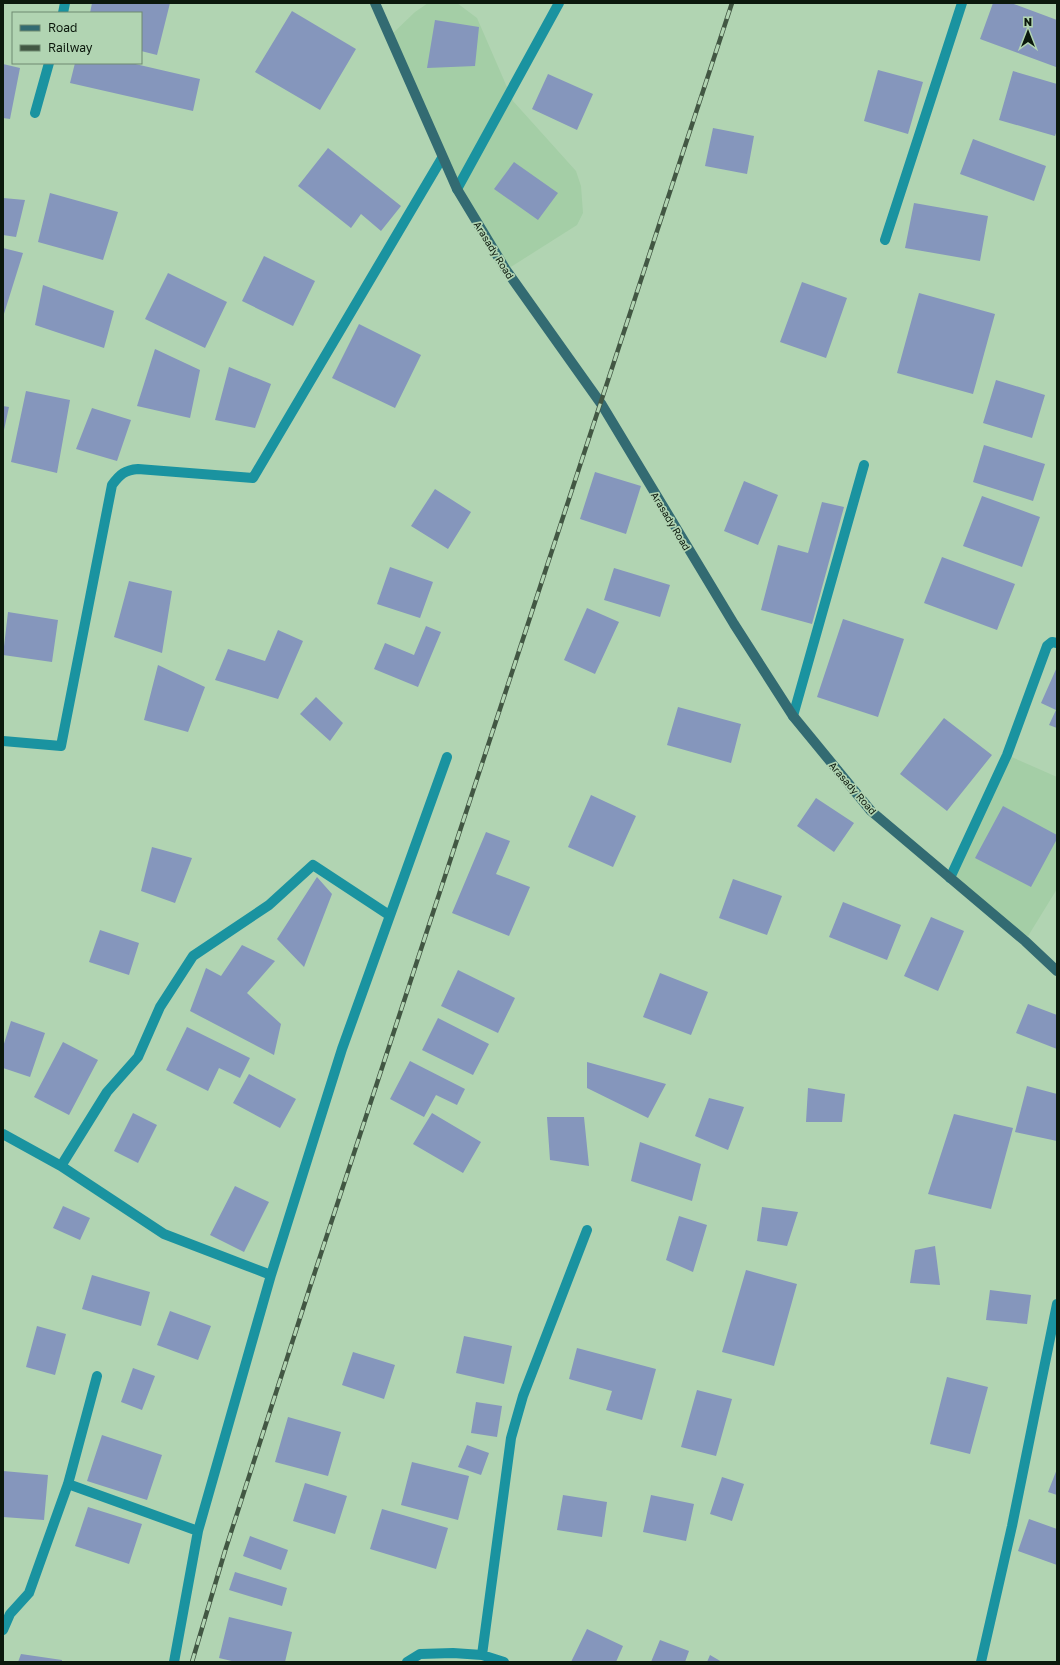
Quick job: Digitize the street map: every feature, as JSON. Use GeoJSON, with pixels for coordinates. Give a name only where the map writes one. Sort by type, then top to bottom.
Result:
{"type":"FeatureCollection","features":[{"type":"Feature","properties":{"kind":"main road","name":"Arasady Road"},"geometry":{"type":"LineString","coordinates":[[375,3],[442,158],[457,189],[506,270],[602,405],[734,624],[794,716],[871,811],[1025,941],[1057,971]]}},
{"type":"Feature","properties":{"kind":"street"},"geometry":{"type":"LineString","coordinates":[[457,189],[559,3]]}},
{"type":"Feature","properties":{"kind":"street"},"geometry":{"type":"LineString","coordinates":[[885,240],[962,3]]}},
{"type":"Feature","properties":{"kind":"street"},"geometry":{"type":"LineString","coordinates":[[35,113],[49,64]]}},
{"type":"Feature","properties":{"kind":"street"},"geometry":{"type":"LineString","coordinates":[[3,741],[61,746],[112,485],[118,477],[126,470],[138,469],[253,478],[442,158]]}},
{"type":"Feature","properties":{"kind":"street"},"geometry":{"type":"LineString","coordinates":[[794,716],[864,464]]}},
{"type":"Feature","properties":{"kind":"street"},"geometry":{"type":"LineString","coordinates":[[950,878],[1007,756],[1047,646],[1052,642],[1057,643]]}},
{"type":"Feature","properties":{"kind":"street"},"geometry":{"type":"LineString","coordinates":[[174,1662],[198,1531],[271,1274],[342,1049],[447,757]]}},
{"type":"Feature","properties":{"kind":"street"},"geometry":{"type":"LineString","coordinates":[[61,1166],[107,1092],[138,1057],[160,1007],[193,956],[269,905],[313,865],[389,915]]}},
{"type":"Feature","properties":{"kind":"street"},"geometry":{"type":"LineString","coordinates":[[3,1134],[61,1166],[164,1234],[271,1274]]}},
{"type":"Feature","properties":{"kind":"street"},"geometry":{"type":"LineString","coordinates":[[482,1656],[511,1438],[523,1396],[587,1230]]}},
{"type":"Feature","properties":{"kind":"street"},"geometry":{"type":"LineString","coordinates":[[981,1662],[1012,1526],[1057,1304]]}},
{"type":"Feature","properties":{"kind":"street"},"geometry":{"type":"LineString","coordinates":[[3,1630],[10,1614],[29,1593],[68,1484],[97,1376]]}},
{"type":"Feature","properties":{"kind":"street"},"geometry":{"type":"LineString","coordinates":[[68,1484],[198,1531]]}},
{"type":"Feature","properties":{"kind":"street"},"geometry":{"type":"LineString","coordinates":[[407,1662],[420,1654],[453,1653],[482,1656],[504,1662]]}},
{"type":"Feature","properties":{"kind":"shaded area"},"geometry":{"type":"Polygon","coordinates":[[[428,3],[457,3],[477,18],[513,101],[576,171],[581,186],[583,213],[577,225],[506,270],[457,189],[389,37],[415,12],[428,3]]]}},
{"type":"Feature","properties":{"kind":"shaded area"},"geometry":{"type":"Polygon","coordinates":[[[1007,755],[1057,777],[1057,889],[1025,941],[950,878],[1007,755]]]}},
{"type":"Feature","properties":{"kind":"building"},"geometry":{"type":"Polygon","coordinates":[[[92,3],[170,3],[157,55],[142,51],[142,12],[90,12],[92,3]]]}},
{"type":"Feature","properties":{"kind":"building"},"geometry":{"type":"Polygon","coordinates":[[[993,3],[1011,3],[1057,20],[1056,67],[980,39],[993,3]]]}},
{"type":"Feature","properties":{"kind":"building"},"geometry":{"type":"Polygon","coordinates":[[[292,11],[356,49],[320,110],[255,72],[292,11]]]}},
{"type":"Feature","properties":{"kind":"building"},"geometry":{"type":"Polygon","coordinates":[[[435,20],[479,27],[475,66],[427,68],[435,20]]]}},
{"type":"Feature","properties":{"kind":"building"},"geometry":{"type":"Polygon","coordinates":[[[3,64],[20,68],[10,119],[3,118],[3,64]]]}},
{"type":"Feature","properties":{"kind":"building"},"geometry":{"type":"Polygon","coordinates":[[[75,64],[135,64],[200,79],[193,111],[70,83],[75,64]]]}},
{"type":"Feature","properties":{"kind":"building"},"geometry":{"type":"Polygon","coordinates":[[[878,70],[923,82],[908,134],[864,121],[878,70]]]}},
{"type":"Feature","properties":{"kind":"building"},"geometry":{"type":"Polygon","coordinates":[[[1013,71],[1057,84],[1057,130],[1055,136],[999,120],[1013,71]]]}},
{"type":"Feature","properties":{"kind":"building"},"geometry":{"type":"Polygon","coordinates":[[[548,74],[593,94],[577,130],[532,109],[548,74]]]}},
{"type":"Feature","properties":{"kind":"building"},"geometry":{"type":"Polygon","coordinates":[[[713,128],[754,136],[747,174],[705,166],[713,128]]]}},
{"type":"Feature","properties":{"kind":"building"},"geometry":{"type":"Polygon","coordinates":[[[973,139],[1046,166],[1034,201],[960,174],[973,139]]]}},
{"type":"Feature","properties":{"kind":"building"},"geometry":{"type":"Polygon","coordinates":[[[328,148],[401,206],[381,231],[361,214],[351,228],[298,186],[328,148]]]}},
{"type":"Feature","properties":{"kind":"building"},"geometry":{"type":"Polygon","coordinates":[[[514,162],[558,193],[538,220],[494,189],[514,162]]]}},
{"type":"Feature","properties":{"kind":"building"},"geometry":{"type":"Polygon","coordinates":[[[50,193],[118,212],[103,260],[38,242],[50,193]]]}},
{"type":"Feature","properties":{"kind":"building"},"geometry":{"type":"Polygon","coordinates":[[[3,198],[25,200],[16,237],[3,235],[3,198]]]}},
{"type":"Feature","properties":{"kind":"building"},"geometry":{"type":"Polygon","coordinates":[[[914,203],[988,216],[980,261],[905,248],[914,203]]]}},
{"type":"Feature","properties":{"kind":"building"},"geometry":{"type":"Polygon","coordinates":[[[3,248],[23,253],[3,317],[3,248]]]}},
{"type":"Feature","properties":{"kind":"building"},"geometry":{"type":"Polygon","coordinates":[[[264,256],[315,281],[293,326],[242,301],[264,256]]]}},
{"type":"Feature","properties":{"kind":"building"},"geometry":{"type":"Polygon","coordinates":[[[168,273],[227,302],[205,348],[145,319],[168,273]]]}},
{"type":"Feature","properties":{"kind":"building"},"geometry":{"type":"Polygon","coordinates":[[[802,282],[847,298],[826,358],[780,342],[802,282]]]}},
{"type":"Feature","properties":{"kind":"building"},"geometry":{"type":"Polygon","coordinates":[[[43,285],[114,311],[104,348],[35,325],[43,285]]]}},
{"type":"Feature","properties":{"kind":"building"},"geometry":{"type":"Polygon","coordinates":[[[919,293],[995,314],[973,394],[897,373],[919,293]]]}},
{"type":"Feature","properties":{"kind":"building"},"geometry":{"type":"Polygon","coordinates":[[[359,324],[421,355],[395,408],[332,378],[359,324]]]}},
{"type":"Feature","properties":{"kind":"building"},"geometry":{"type":"Polygon","coordinates":[[[155,349],[200,370],[190,418],[137,406],[155,349]]]}},
{"type":"Feature","properties":{"kind":"building"},"geometry":{"type":"Polygon","coordinates":[[[229,367],[271,384],[255,428],[215,420],[229,367]]]}},
{"type":"Feature","properties":{"kind":"building"},"geometry":{"type":"Polygon","coordinates":[[[996,380],[1045,395],[1032,438],[983,423],[996,380]]]}},
{"type":"Feature","properties":{"kind":"building"},"geometry":{"type":"Polygon","coordinates":[[[26,391],[70,400],[57,473],[11,462],[26,391]]]}},
{"type":"Feature","properties":{"kind":"building"},"geometry":{"type":"Polygon","coordinates":[[[3,406],[9,407],[4,430],[3,430],[3,406]]]}},
{"type":"Feature","properties":{"kind":"building"},"geometry":{"type":"Polygon","coordinates":[[[92,408],[131,420],[117,461],[76,449],[92,408]]]}},
{"type":"Feature","properties":{"kind":"building"},"geometry":{"type":"Polygon","coordinates":[[[984,445],[1045,464],[1033,501],[973,482],[984,445]]]}},
{"type":"Feature","properties":{"kind":"building"},"geometry":{"type":"Polygon","coordinates":[[[595,472],[641,486],[626,534],[580,519],[595,472]]]}},
{"type":"Feature","properties":{"kind":"building"},"geometry":{"type":"Polygon","coordinates":[[[744,481],[778,495],[758,545],[724,531],[744,481]]]}},
{"type":"Feature","properties":{"kind":"building"},"geometry":{"type":"Polygon","coordinates":[[[435,489],[471,512],[448,549],[411,526],[435,489]]]}},
{"type":"Feature","properties":{"kind":"building"},"geometry":{"type":"Polygon","coordinates":[[[982,496],[1040,517],[1022,567],[963,546],[982,496]]]}},
{"type":"Feature","properties":{"kind":"building"},"geometry":{"type":"Polygon","coordinates":[[[822,502],[844,507],[812,624],[761,610],[778,545],[808,553],[822,502]]]}},
{"type":"Feature","properties":{"kind":"building"},"geometry":{"type":"Polygon","coordinates":[[[942,557],[1015,584],[997,630],[924,603],[942,557]]]}},
{"type":"Feature","properties":{"kind":"building"},"geometry":{"type":"Polygon","coordinates":[[[390,567],[433,582],[420,618],[377,604],[390,567]]]}},
{"type":"Feature","properties":{"kind":"building"},"geometry":{"type":"Polygon","coordinates":[[[614,568],[670,585],[660,617],[604,600],[614,568]]]}},
{"type":"Feature","properties":{"kind":"building"},"geometry":{"type":"Polygon","coordinates":[[[129,581],[172,591],[162,653],[114,637],[129,581]]]}},
{"type":"Feature","properties":{"kind":"building"},"geometry":{"type":"Polygon","coordinates":[[[587,608],[619,622],[595,674],[564,660],[587,608]]]}},
{"type":"Feature","properties":{"kind":"building"},"geometry":{"type":"Polygon","coordinates":[[[8,612],[58,620],[52,662],[3,655],[8,612]]]}},
{"type":"Feature","properties":{"kind":"building"},"geometry":{"type":"Polygon","coordinates":[[[843,619],[904,639],[878,717],[817,697],[843,619]]]}},
{"type":"Feature","properties":{"kind":"building"},"geometry":{"type":"Polygon","coordinates":[[[426,626],[441,632],[418,687],[374,669],[385,643],[414,655],[426,626]]]}},
{"type":"Feature","properties":{"kind":"building"},"geometry":{"type":"Polygon","coordinates":[[[278,630],[303,641],[278,699],[215,680],[228,649],[265,661],[278,630]]]}},
{"type":"Feature","properties":{"kind":"building"},"geometry":{"type":"Polygon","coordinates":[[[158,665],[205,687],[188,732],[144,720],[158,665]]]}},
{"type":"Feature","properties":{"kind":"building"},"geometry":{"type":"Polygon","coordinates":[[[1057,667],[1057,728],[1049,725],[1056,710],[1041,703],[1057,667]]]}},
{"type":"Feature","properties":{"kind":"building"},"geometry":{"type":"Polygon","coordinates":[[[316,697],[343,723],[330,741],[300,714],[316,697]]]}},
{"type":"Feature","properties":{"kind":"building"},"geometry":{"type":"Polygon","coordinates":[[[678,707],[741,724],[731,763],[667,745],[678,707]]]}},
{"type":"Feature","properties":{"kind":"building"},"geometry":{"type":"Polygon","coordinates":[[[944,718],[992,755],[947,811],[900,774],[944,718]]]}},
{"type":"Feature","properties":{"kind":"building"},"geometry":{"type":"Polygon","coordinates":[[[591,795],[636,816],[613,867],[568,847],[591,795]]]}},
{"type":"Feature","properties":{"kind":"building"},"geometry":{"type":"Polygon","coordinates":[[[816,798],[854,823],[834,852],[797,826],[816,798]]]}},
{"type":"Feature","properties":{"kind":"building"},"geometry":{"type":"Polygon","coordinates":[[[1003,806],[1057,835],[1057,839],[1031,887],[975,858],[1003,806]]]}},
{"type":"Feature","properties":{"kind":"building"},"geometry":{"type":"Polygon","coordinates":[[[486,832],[510,841],[496,874],[530,887],[509,936],[452,913],[486,832]]]}},
{"type":"Feature","properties":{"kind":"building"},"geometry":{"type":"Polygon","coordinates":[[[152,847],[192,858],[175,903],[141,891],[152,847]]]}},
{"type":"Feature","properties":{"kind":"building"},"geometry":{"type":"Polygon","coordinates":[[[317,877],[332,894],[304,967],[277,939],[317,877]]]}},
{"type":"Feature","properties":{"kind":"building"},"geometry":{"type":"Polygon","coordinates":[[[733,879],[782,896],[767,935],[719,918],[733,879]]]}},
{"type":"Feature","properties":{"kind":"building"},"geometry":{"type":"Polygon","coordinates":[[[843,902],[901,925],[887,960],[829,937],[843,902]]]}},
{"type":"Feature","properties":{"kind":"building"},"geometry":{"type":"Polygon","coordinates":[[[931,917],[964,931],[938,991],[904,976],[931,917]]]}},
{"type":"Feature","properties":{"kind":"building"},"geometry":{"type":"Polygon","coordinates":[[[100,930],[139,943],[129,975],[89,962],[100,930]]]}},
{"type":"Feature","properties":{"kind":"building"},"geometry":{"type":"Polygon","coordinates":[[[242,945],[275,961],[247,993],[281,1024],[274,1055],[190,1011],[206,968],[221,976],[242,945]]]}},
{"type":"Feature","properties":{"kind":"building"},"geometry":{"type":"Polygon","coordinates":[[[458,970],[515,998],[498,1033],[441,1006],[458,970]]]}},
{"type":"Feature","properties":{"kind":"building"},"geometry":{"type":"Polygon","coordinates":[[[660,973],[708,992],[691,1035],[643,1017],[660,973]]]}},
{"type":"Feature","properties":{"kind":"building"},"geometry":{"type":"Polygon","coordinates":[[[1028,1004],[1057,1015],[1057,1049],[1016,1033],[1028,1004]]]}},
{"type":"Feature","properties":{"kind":"building"},"geometry":{"type":"Polygon","coordinates":[[[438,1018],[489,1044],[473,1075],[422,1050],[438,1018]]]}},
{"type":"Feature","properties":{"kind":"building"},"geometry":{"type":"Polygon","coordinates":[[[11,1021],[45,1033],[30,1077],[3,1068],[3,1047],[11,1021]]]}},
{"type":"Feature","properties":{"kind":"building"},"geometry":{"type":"Polygon","coordinates":[[[187,1027],[250,1058],[240,1078],[219,1068],[208,1091],[166,1070],[187,1027]]]}},
{"type":"Feature","properties":{"kind":"building"},"geometry":{"type":"Polygon","coordinates":[[[63,1042],[98,1060],[69,1115],[34,1097],[63,1042]]]}},
{"type":"Feature","properties":{"kind":"building"},"geometry":{"type":"Polygon","coordinates":[[[410,1061],[465,1089],[457,1105],[436,1095],[424,1117],[390,1099],[410,1061]]]}},
{"type":"Feature","properties":{"kind":"building"},"geometry":{"type":"Polygon","coordinates":[[[587,1062],[666,1084],[648,1118],[587,1088],[587,1062]]]}},
{"type":"Feature","properties":{"kind":"building"},"geometry":{"type":"Polygon","coordinates":[[[249,1074],[296,1099],[280,1128],[233,1103],[249,1074]]]}},
{"type":"Feature","properties":{"kind":"building"},"geometry":{"type":"Polygon","coordinates":[[[1027,1086],[1057,1094],[1057,1141],[1015,1132],[1027,1086]]]}},
{"type":"Feature","properties":{"kind":"building"},"geometry":{"type":"Polygon","coordinates":[[[808,1088],[845,1094],[842,1122],[806,1122],[808,1088]]]}},
{"type":"Feature","properties":{"kind":"building"},"geometry":{"type":"Polygon","coordinates":[[[709,1098],[744,1107],[728,1150],[695,1136],[709,1098]]]}},
{"type":"Feature","properties":{"kind":"building"},"geometry":{"type":"Polygon","coordinates":[[[133,1113],[157,1125],[138,1163],[114,1151],[133,1113]]]}},
{"type":"Feature","properties":{"kind":"building"},"geometry":{"type":"Polygon","coordinates":[[[432,1113],[481,1142],[463,1173],[413,1144],[432,1113]]]}},
{"type":"Feature","properties":{"kind":"building"},"geometry":{"type":"Polygon","coordinates":[[[954,1114],[1013,1128],[991,1209],[928,1194],[954,1114]]]}},
{"type":"Feature","properties":{"kind":"building"},"geometry":{"type":"Polygon","coordinates":[[[547,1117],[584,1117],[589,1166],[550,1160],[547,1117]]]}},
{"type":"Feature","properties":{"kind":"building"},"geometry":{"type":"Polygon","coordinates":[[[640,1142],[701,1164],[692,1201],[631,1181],[640,1142]]]}},
{"type":"Feature","properties":{"kind":"building"},"geometry":{"type":"Polygon","coordinates":[[[235,1186],[269,1202],[244,1252],[210,1235],[235,1186]]]}},
{"type":"Feature","properties":{"kind":"building"},"geometry":{"type":"Polygon","coordinates":[[[63,1206],[90,1218],[80,1240],[53,1228],[63,1206]]]}},
{"type":"Feature","properties":{"kind":"building"},"geometry":{"type":"Polygon","coordinates":[[[762,1207],[798,1212],[787,1246],[757,1241],[762,1207]]]}},
{"type":"Feature","properties":{"kind":"building"},"geometry":{"type":"Polygon","coordinates":[[[679,1216],[707,1225],[693,1272],[666,1260],[679,1216]]]}},
{"type":"Feature","properties":{"kind":"building"},"geometry":{"type":"Polygon","coordinates":[[[935,1246],[940,1285],[910,1283],[915,1250],[935,1246]]]}},
{"type":"Feature","properties":{"kind":"building"},"geometry":{"type":"Polygon","coordinates":[[[746,1270],[797,1284],[774,1366],[722,1352],[746,1270]]]}},
{"type":"Feature","properties":{"kind":"building"},"geometry":{"type":"Polygon","coordinates":[[[92,1275],[150,1292],[141,1326],[82,1309],[92,1275]]]}},
{"type":"Feature","properties":{"kind":"building"},"geometry":{"type":"Polygon","coordinates":[[[990,1290],[1031,1295],[1027,1324],[986,1320],[990,1290]]]}},
{"type":"Feature","properties":{"kind":"building"},"geometry":{"type":"Polygon","coordinates":[[[170,1311],[211,1326],[198,1360],[157,1345],[170,1311]]]}},
{"type":"Feature","properties":{"kind":"building"},"geometry":{"type":"Polygon","coordinates":[[[37,1326],[66,1334],[55,1375],[26,1367],[37,1326]]]}},
{"type":"Feature","properties":{"kind":"building"},"geometry":{"type":"Polygon","coordinates":[[[464,1336],[512,1346],[504,1384],[456,1373],[464,1336]]]}},
{"type":"Feature","properties":{"kind":"building"},"geometry":{"type":"Polygon","coordinates":[[[577,1348],[656,1369],[642,1420],[606,1410],[612,1391],[569,1379],[577,1348]]]}},
{"type":"Feature","properties":{"kind":"building"},"geometry":{"type":"Polygon","coordinates":[[[353,1352],[395,1365],[384,1399],[342,1385],[353,1352]]]}},
{"type":"Feature","properties":{"kind":"building"},"geometry":{"type":"Polygon","coordinates":[[[133,1368],[155,1376],[142,1410],[121,1402],[133,1368]]]}},
{"type":"Feature","properties":{"kind":"building"},"geometry":{"type":"Polygon","coordinates":[[[947,1377],[988,1387],[970,1454],[930,1444],[947,1377]]]}},
{"type":"Feature","properties":{"kind":"building"},"geometry":{"type":"Polygon","coordinates":[[[697,1390],[732,1399],[716,1456],[681,1447],[697,1390]]]}},
{"type":"Feature","properties":{"kind":"building"},"geometry":{"type":"Polygon","coordinates":[[[476,1402],[502,1406],[497,1437],[471,1433],[476,1402]]]}},
{"type":"Feature","properties":{"kind":"building"},"geometry":{"type":"Polygon","coordinates":[[[288,1417],[341,1432],[328,1476],[275,1462],[288,1417]]]}},
{"type":"Feature","properties":{"kind":"building"},"geometry":{"type":"Polygon","coordinates":[[[102,1435],[162,1455],[147,1500],[87,1481],[102,1435]]]}},
{"type":"Feature","properties":{"kind":"building"},"geometry":{"type":"Polygon","coordinates":[[[467,1445],[489,1453],[481,1475],[458,1467],[467,1445]]]}},
{"type":"Feature","properties":{"kind":"building"},"geometry":{"type":"Polygon","coordinates":[[[412,1462],[469,1476],[458,1520],[401,1505],[412,1462]]]}},
{"type":"Feature","properties":{"kind":"building"},"geometry":{"type":"Polygon","coordinates":[[[1057,1469],[1057,1495],[1048,1492],[1057,1469]]]}},
{"type":"Feature","properties":{"kind":"building"},"geometry":{"type":"Polygon","coordinates":[[[3,1471],[48,1475],[44,1520],[3,1517],[3,1471]]]}},
{"type":"Feature","properties":{"kind":"building"},"geometry":{"type":"Polygon","coordinates":[[[722,1477],[744,1484],[732,1521],[710,1514],[722,1477]]]}},
{"type":"Feature","properties":{"kind":"building"},"geometry":{"type":"Polygon","coordinates":[[[305,1483],[347,1496],[335,1534],[293,1521],[305,1483]]]}},
{"type":"Feature","properties":{"kind":"building"},"geometry":{"type":"Polygon","coordinates":[[[563,1495],[607,1502],[602,1537],[557,1530],[563,1495]]]}},
{"type":"Feature","properties":{"kind":"building"},"geometry":{"type":"Polygon","coordinates":[[[651,1495],[694,1504],[686,1541],[643,1532],[651,1495]]]}},
{"type":"Feature","properties":{"kind":"building"},"geometry":{"type":"Polygon","coordinates":[[[88,1507],[142,1524],[129,1564],[75,1546],[88,1507]]]}},
{"type":"Feature","properties":{"kind":"building"},"geometry":{"type":"Polygon","coordinates":[[[382,1509],[448,1528],[436,1569],[370,1549],[382,1509]]]}},
{"type":"Feature","properties":{"kind":"building"},"geometry":{"type":"Polygon","coordinates":[[[1029,1519],[1057,1529],[1057,1565],[1018,1551],[1029,1519]]]}},
{"type":"Feature","properties":{"kind":"building"},"geometry":{"type":"Polygon","coordinates":[[[250,1536],[288,1550],[281,1570],[243,1556],[250,1536]]]}},
{"type":"Feature","properties":{"kind":"building"},"geometry":{"type":"Polygon","coordinates":[[[235,1572],[287,1588],[282,1606],[229,1590],[235,1572]]]}},
{"type":"Feature","properties":{"kind":"building"},"geometry":{"type":"Polygon","coordinates":[[[229,1617],[292,1632],[285,1662],[236,1662],[219,1658],[229,1617]]]}},
{"type":"Feature","properties":{"kind":"building"},"geometry":{"type":"Polygon","coordinates":[[[587,1629],[623,1646],[616,1662],[571,1662],[587,1629]]]}},
{"type":"Feature","properties":{"kind":"building"},"geometry":{"type":"Polygon","coordinates":[[[660,1640],[689,1651],[685,1662],[651,1662],[660,1640]]]}},
{"type":"Feature","properties":{"kind":"building"},"geometry":{"type":"Polygon","coordinates":[[[21,1654],[62,1660],[62,1662],[18,1662],[21,1654]]]}},
{"type":"Feature","properties":{"kind":"building"},"geometry":{"type":"Polygon","coordinates":[[[710,1655],[722,1662],[707,1662],[710,1655]]]}},
{"type":"Feature","properties":{"kind":"railway"},"geometry":{"type":"LineString","coordinates":[[192,1662],[225,1551],[310,1287],[732,3]]}}]}
